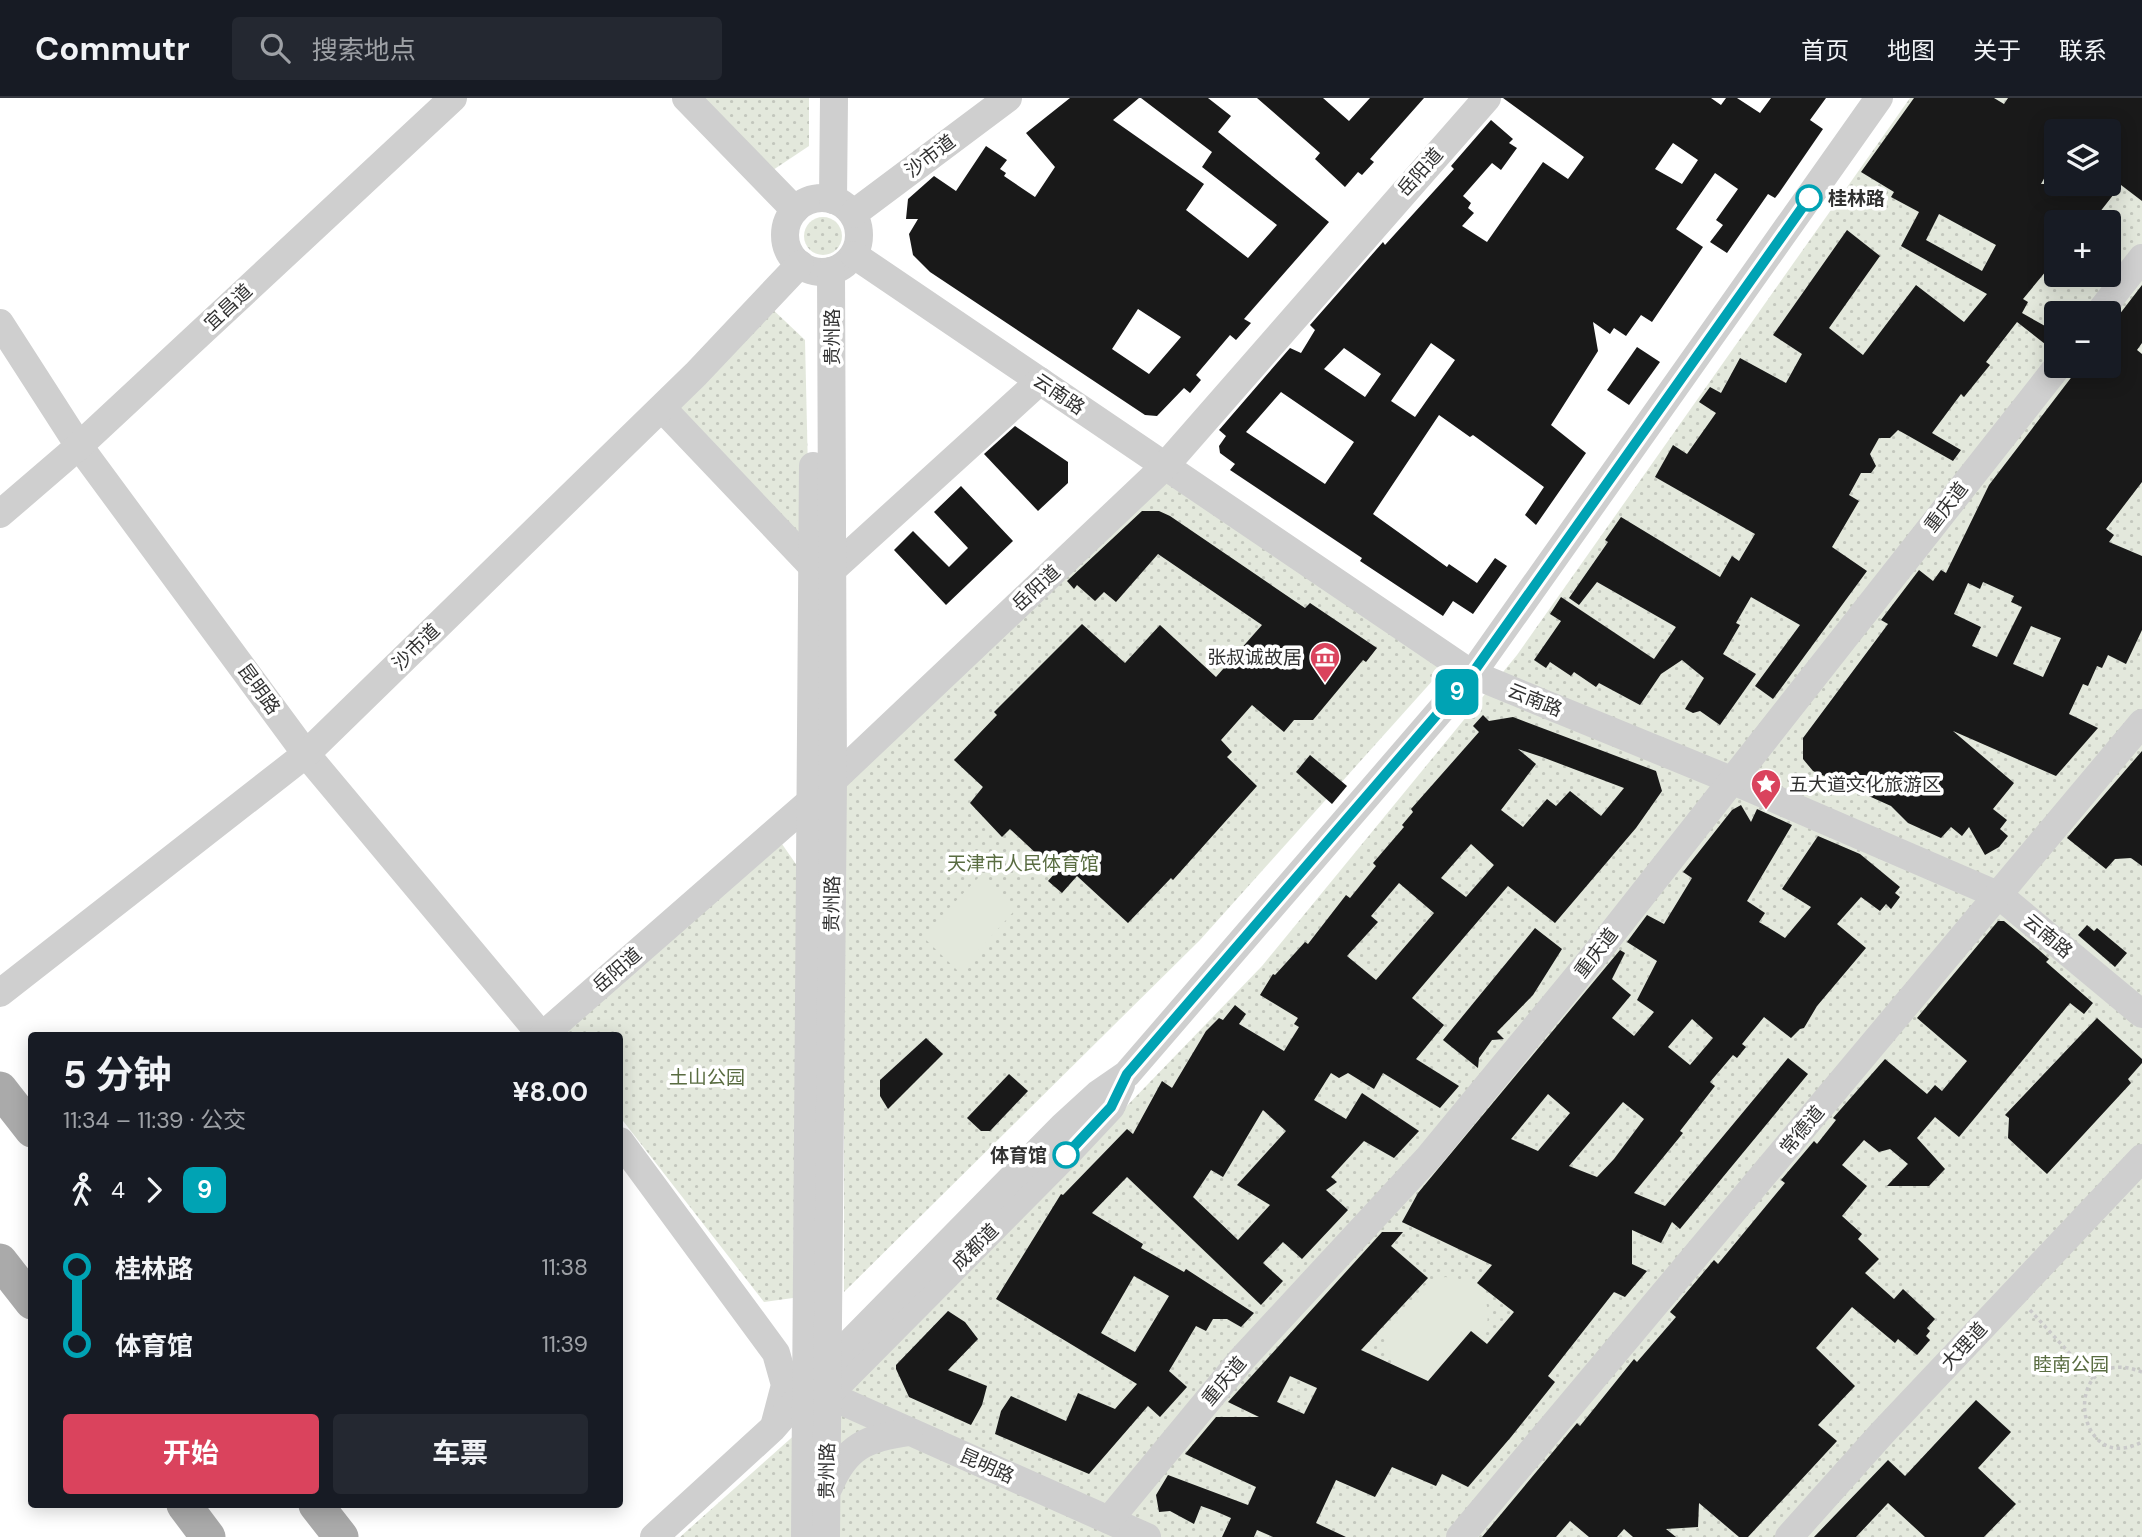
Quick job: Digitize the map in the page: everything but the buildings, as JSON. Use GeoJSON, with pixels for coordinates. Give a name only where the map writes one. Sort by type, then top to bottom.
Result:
{"type":"FeatureCollection","features":[{"type":"Feature","properties":{"kind":"main road"},"geometry":{"type":"LineString","coordinates":[[0,1088],[28,1125]]}},
{"type":"Feature","properties":{"kind":"main road"},"geometry":{"type":"LineString","coordinates":[[0,1261],[28,1297]]}},
{"type":"Feature","properties":{"kind":"main road"},"geometry":{"type":"LineString","coordinates":[[186,1508],[208,1537]]}},
{"type":"Feature","properties":{"kind":"main road"},"geometry":{"type":"LineString","coordinates":[[318,1508],[341,1537]]}},
{"type":"Feature","properties":{"kind":"street","name":"宜昌道"},"geometry":{"type":"LineString","coordinates":[[0,513],[79,446],[453,98]]}},
{"type":"Feature","properties":{"kind":"street","name":"贵州路"},"geometry":{"type":"LineString","coordinates":[[815,98],[824,206],[859,234],[824,265],[822,568],[812,800],[817,1393],[827,1493],[826,1537]]}},
{"type":"Feature","properties":{"kind":"street","name":"贵州路"},"geometry":{"type":"LineString","coordinates":[[824,206],[834,98]]}},
{"type":"Feature","properties":{"kind":"street","name":"沙市道"},"geometry":{"type":"LineString","coordinates":[[824,206],[1008,98]]}},
{"type":"Feature","properties":{"kind":"street","name":"岳阳道"},"geometry":{"type":"LineString","coordinates":[[547,1032],[834,780],[1165,466],[1487,98]]}},
{"type":"Feature","properties":{"kind":"street","name":"成都道"},"geometry":{"type":"LineString","coordinates":[[826,1367],[1062,1126],[1098,1094],[1127,1074],[1472,674],[1880,98]]}},
{"type":"Feature","properties":{"kind":"street"},"geometry":{"type":"LineString","coordinates":[[688,99],[824,206]]}},
{"type":"Feature","properties":{"kind":"street","name":"贵州路"},"geometry":{"type":"LineString","coordinates":[[824,206],[788,220],[786,244],[824,265]]}},
{"type":"Feature","properties":{"kind":"street"},"geometry":{"type":"LineString","coordinates":[[2108,301],[2142,258]]}},
{"type":"Feature","properties":{"kind":"street","name":"沙市道"},"geometry":{"type":"LineString","coordinates":[[0,993],[306,754],[662,408],[824,265]]}},
{"type":"Feature","properties":{"kind":"street","name":"云南路"},"geometry":{"type":"LineString","coordinates":[[824,265],[1040,381],[1472,674],[1731,780],[2000,896],[2142,1014]]}},
{"type":"Feature","properties":{"kind":"street","name":"昆明路"},"geometry":{"type":"LineString","coordinates":[[0,323],[79,446],[306,754],[539,1032]]}},
{"type":"Feature","properties":{"kind":"street","name":"重庆道"},"geometry":{"type":"LineString","coordinates":[[1109,1520],[1242,1359],[1429,1157],[1591,960],[2049,378]]}},
{"type":"Feature","properties":{"kind":"street"},"geometry":{"type":"LineString","coordinates":[[662,408],[822,568],[1040,381]]}},
{"type":"Feature","properties":{"kind":"street","name":"贵州路"},"geometry":{"type":"LineString","coordinates":[[805,1537],[817,1393],[826,1367],[834,780],[822,568]]}},
{"type":"Feature","properties":{"kind":"street","name":"常德道"},"geometry":{"type":"LineString","coordinates":[[1460,1537],[2000,896],[2142,723]]}},
{"type":"Feature","properties":{"kind":"street","name":"成都道"},"geometry":{"type":"LineString","coordinates":[[654,1537],[772,1429],[817,1393],[1075,1145],[1111,1107],[1127,1074]]}},
{"type":"Feature","properties":{"kind":"street"},"geometry":{"type":"LineString","coordinates":[[623,1146],[776,1353],[785,1385],[772,1429]]}},
{"type":"Feature","properties":{"kind":"street","name":"大理道"},"geometry":{"type":"LineString","coordinates":[[1789,1537],[2142,1158]]}},
{"type":"Feature","properties":{"kind":"street"},"geometry":{"type":"LineString","coordinates":[[827,1301],[836,1310],[851,1315],[865,1316],[884,1308]]}},
{"type":"Feature","properties":{"kind":"street","name":"昆明路"},"geometry":{"type":"LineString","coordinates":[[817,1393],[1147,1537]]}},
{"type":"Feature","properties":{"kind":"street"},"geometry":{"type":"LineString","coordinates":[[827,1493],[838,1464],[858,1446],[876,1437],[909,1432]]}},
{"type":"Feature","properties":{"kind":"path"},"geometry":{"type":"LineString","coordinates":[[2014,1293],[2093,1379]]}},
{"type":"Feature","properties":{"kind":"path"},"geometry":{"type":"LineString","coordinates":[[2142,1371],[2117,1367],[2093,1379],[2082,1404],[2083,1417],[2089,1429],[2110,1445],[2123,1447],[2142,1442]]}},
{"type":"Feature","properties":{"kind":"green space"},"geometry":{"type":"Polygon","coordinates":[[[700,98],[809,98],[809,146],[767,174],[700,98]]]}},
{"type":"Feature","properties":{"kind":"green space","name":"五大道文化旅游区"},"geometry":{"type":"Polygon","coordinates":[[[1910,98],[2142,98],[2142,1537],[680,1537],[899,1342],[1262,966],[1517,655],[1910,98]]]}},
{"type":"Feature","properties":{"kind":"green space"},"geometry":{"type":"Polygon","coordinates":[[[823,217],[836,223],[842,236],[836,249],[823,255],[810,249],[804,236],[810,223],[823,217]]]}},
{"type":"Feature","properties":{"kind":"green space"},"geometry":{"type":"Polygon","coordinates":[[[768,305],[805,340],[810,559],[669,409],[768,305]]]}},
{"type":"Feature","properties":{"kind":"green space","name":"天津市人民体育馆"},"geometry":{"type":"Polygon","coordinates":[[[1167,480],[1443,669],[1200,940],[844,1292],[844,786],[1167,480]]]}},
{"type":"Feature","properties":{"kind":"green space","name":"土山公园"},"geometry":{"type":"Polygon","coordinates":[[[782,844],[798,867],[793,1298],[764,1302],[623,1121],[623,1032],[566,1032],[782,844]]]}},
{"type":"Feature","properties":{"kind":"green space"},"geometry":{"type":"Polygon","coordinates":[[[980,876],[1016,909],[959,972],[922,936],[980,876]]]}},
{"type":"Feature","properties":{"kind":"green space"},"geometry":{"type":"Polygon","coordinates":[[[1445,1277],[1470,1283],[1483,1296],[1488,1314],[1485,1333],[1475,1352],[1461,1368],[1443,1379],[1421,1381],[1398,1368],[1391,1360],[1385,1331],[1425,1285],[1445,1277]]]}},
{"type":"Feature","properties":{"kind":"bus line","name":"9"},"geometry":{"type":"LineString","coordinates":[[1066,1155],[1111,1107],[1127,1074],[1472,674],[1809,198]]}},
{"type":"Feature","properties":{"kind":"place","name":"桂林路"},"geometry":{"type":"Point","coordinates":[1809,198]}},
{"type":"Feature","properties":{"kind":"place","name":"张叔诚故居"},"geometry":{"type":"Point","coordinates":[1325,684]}},
{"type":"Feature","properties":{"kind":"place","name":"五大道文化旅游区"},"geometry":{"type":"Point","coordinates":[1766,811]}},
{"type":"Feature","properties":{"kind":"place","name":"体育馆"},"geometry":{"type":"Point","coordinates":[1066,1155]}},
{"type":"Feature","properties":{"kind":"park label","name":"睦南公园"},"geometry":{"type":"Point","coordinates":[2071,1364]}}]}
